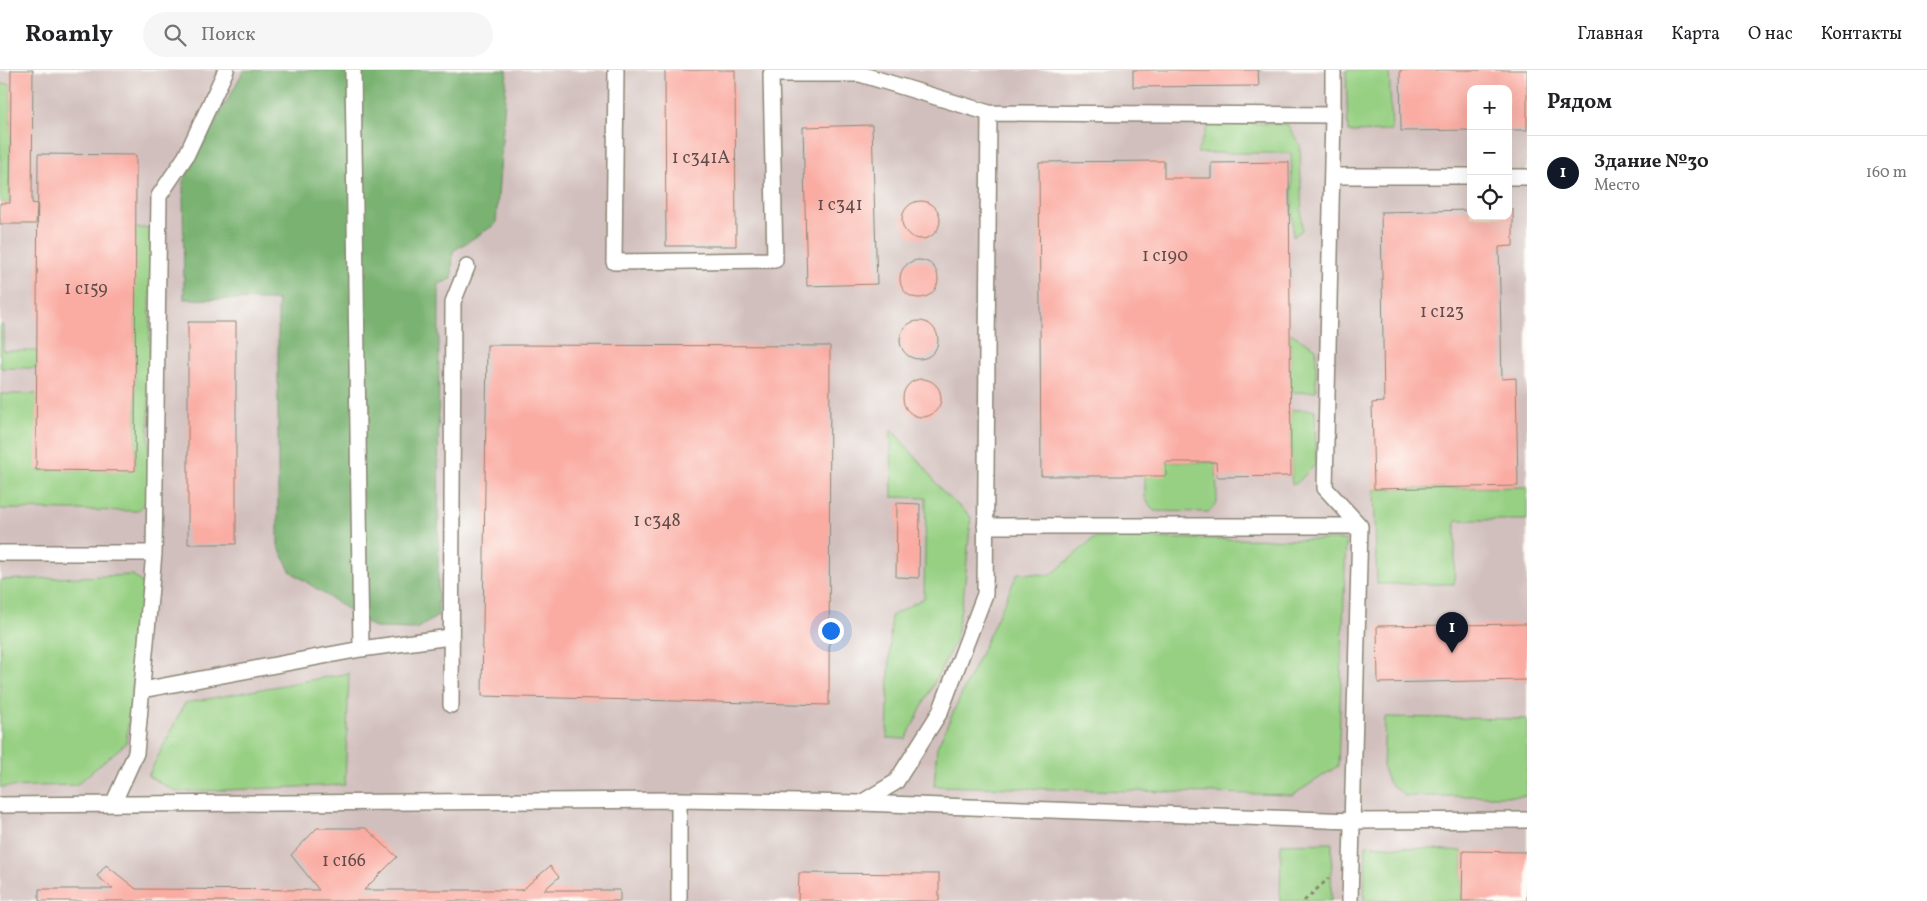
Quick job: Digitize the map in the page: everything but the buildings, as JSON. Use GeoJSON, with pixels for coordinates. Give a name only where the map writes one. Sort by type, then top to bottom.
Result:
{"type":"FeatureCollection","features":[{"type":"Feature","properties":{"kind":"lane"},"geometry":{"type":"LineString","coordinates":[[113,804],[136,753],[154,553],[159,196],[186,156],[226,70]]}},
{"type":"Feature","properties":{"kind":"lane"},"geometry":{"type":"LineString","coordinates":[[353,70],[360,649]]}},
{"type":"Feature","properties":{"kind":"lane"},"geometry":{"type":"LineString","coordinates":[[616,70],[614,262],[775,260],[771,74],[860,74],[988,113],[1334,115]]}},
{"type":"Feature","properties":{"kind":"lane"},"geometry":{"type":"LineString","coordinates":[[1333,70],[1334,115],[1325,488],[1360,526],[1350,901]]}},
{"type":"Feature","properties":{"kind":"lane"},"geometry":{"type":"LineString","coordinates":[[861,803],[896,782],[940,712],[985,594],[988,113]]}},
{"type":"Feature","properties":{"kind":"lane"},"geometry":{"type":"LineString","coordinates":[[1332,176],[1467,176]]}},
{"type":"Feature","properties":{"kind":"lane"},"geometry":{"type":"LineString","coordinates":[[1512,177],[1527,177]]}},
{"type":"Feature","properties":{"kind":"lane"},"geometry":{"type":"LineString","coordinates":[[451,705],[453,302],[467,267]]}},
{"type":"Feature","properties":{"kind":"lane"},"geometry":{"type":"LineString","coordinates":[[985,526],[1360,526]]}},
{"type":"Feature","properties":{"kind":"lane"},"geometry":{"type":"LineString","coordinates":[[0,554],[154,553]]}},
{"type":"Feature","properties":{"kind":"lane"},"geometry":{"type":"LineString","coordinates":[[142,690],[360,649],[450,637]]}},
{"type":"Feature","properties":{"kind":"lane"},"geometry":{"type":"LineString","coordinates":[[679,800],[679,901]]}},
{"type":"Feature","properties":{"kind":"lane"},"geometry":{"type":"LineString","coordinates":[[0,805],[679,800],[861,803],[1352,821],[1527,820]]}},
{"type":"Feature","properties":{"kind":"path"},"geometry":{"type":"LineString","coordinates":[[1304,901],[1332,876]]}},
{"type":"Feature","properties":{"kind":"shaded area"},"geometry":{"type":"Polygon","coordinates":[[[0,70],[1527,70],[1527,901],[0,901],[0,70]]]}},
{"type":"Feature","properties":{"kind":"green space"},"geometry":{"type":"Polygon","coordinates":[[[244,70],[507,70],[496,224],[453,251],[452,279],[439,284],[438,616],[417,629],[375,628],[290,571],[278,545],[278,300],[184,299],[183,181],[244,70]]]}},
{"type":"Feature","properties":{"kind":"green space"},"geometry":{"type":"Polygon","coordinates":[[[1346,70],[1389,70],[1392,131],[1348,132],[1346,70]]]}},
{"type":"Feature","properties":{"kind":"green space"},"geometry":{"type":"Polygon","coordinates":[[[0,84],[11,84],[10,203],[0,203],[0,84]]]}},
{"type":"Feature","properties":{"kind":"green space"},"geometry":{"type":"Polygon","coordinates":[[[1209,123],[1287,124],[1300,145],[1302,230],[1293,237],[1291,153],[1197,153],[1209,123]]]}},
{"type":"Feature","properties":{"kind":"green space"},"geometry":{"type":"Polygon","coordinates":[[[135,228],[151,228],[148,500],[138,511],[0,509],[0,394],[37,394],[37,470],[135,470],[135,228]]]}},
{"type":"Feature","properties":{"kind":"green space"},"geometry":{"type":"Polygon","coordinates":[[[0,325],[3,325],[3,351],[37,351],[37,368],[0,368],[0,325]]]}},
{"type":"Feature","properties":{"kind":"green space"},"geometry":{"type":"Polygon","coordinates":[[[1290,333],[1316,348],[1316,391],[1290,393],[1290,333]]]}},
{"type":"Feature","properties":{"kind":"green space"},"geometry":{"type":"Polygon","coordinates":[[[1290,410],[1315,410],[1316,464],[1296,484],[1292,484],[1291,476],[1290,410]]]}},
{"type":"Feature","properties":{"kind":"green space"},"geometry":{"type":"Polygon","coordinates":[[[891,429],[942,491],[971,517],[964,592],[955,641],[906,739],[887,738],[891,616],[924,598],[926,498],[892,497],[891,429]]]}},
{"type":"Feature","properties":{"kind":"green space"},"geometry":{"type":"Polygon","coordinates":[[[1166,462],[1216,462],[1217,502],[1209,512],[1154,511],[1145,498],[1145,476],[1166,462]]]}},
{"type":"Feature","properties":{"kind":"green space"},"geometry":{"type":"Polygon","coordinates":[[[1527,487],[1527,520],[1456,520],[1454,584],[1377,584],[1374,489],[1527,487]]]}},
{"type":"Feature","properties":{"kind":"green space"},"geometry":{"type":"Polygon","coordinates":[[[1094,538],[1346,540],[1338,766],[1293,795],[934,786],[937,747],[1018,573],[1051,575],[1094,538]]]}},
{"type":"Feature","properties":{"kind":"green space"},"geometry":{"type":"Polygon","coordinates":[[[133,575],[144,585],[126,743],[76,785],[0,787],[0,580],[133,575]]]}},
{"type":"Feature","properties":{"kind":"green space"},"geometry":{"type":"Polygon","coordinates":[[[349,673],[345,785],[177,792],[148,776],[185,703],[349,673]]]}},
{"type":"Feature","properties":{"kind":"green space"},"geometry":{"type":"Polygon","coordinates":[[[1385,717],[1527,719],[1527,796],[1405,796],[1388,782],[1383,768],[1385,717]]]}},
{"type":"Feature","properties":{"kind":"green space"},"geometry":{"type":"Polygon","coordinates":[[[1332,843],[1331,901],[1280,901],[1281,844],[1332,843]]]}},
{"type":"Feature","properties":{"kind":"green space"},"geometry":{"type":"Polygon","coordinates":[[[1366,845],[1463,851],[1462,901],[1364,901],[1366,845]]]}},
{"type":"Feature","properties":{"kind":"place","name":"Здание №30"},"geometry":{"type":"Point","coordinates":[1452,653]}}]}
